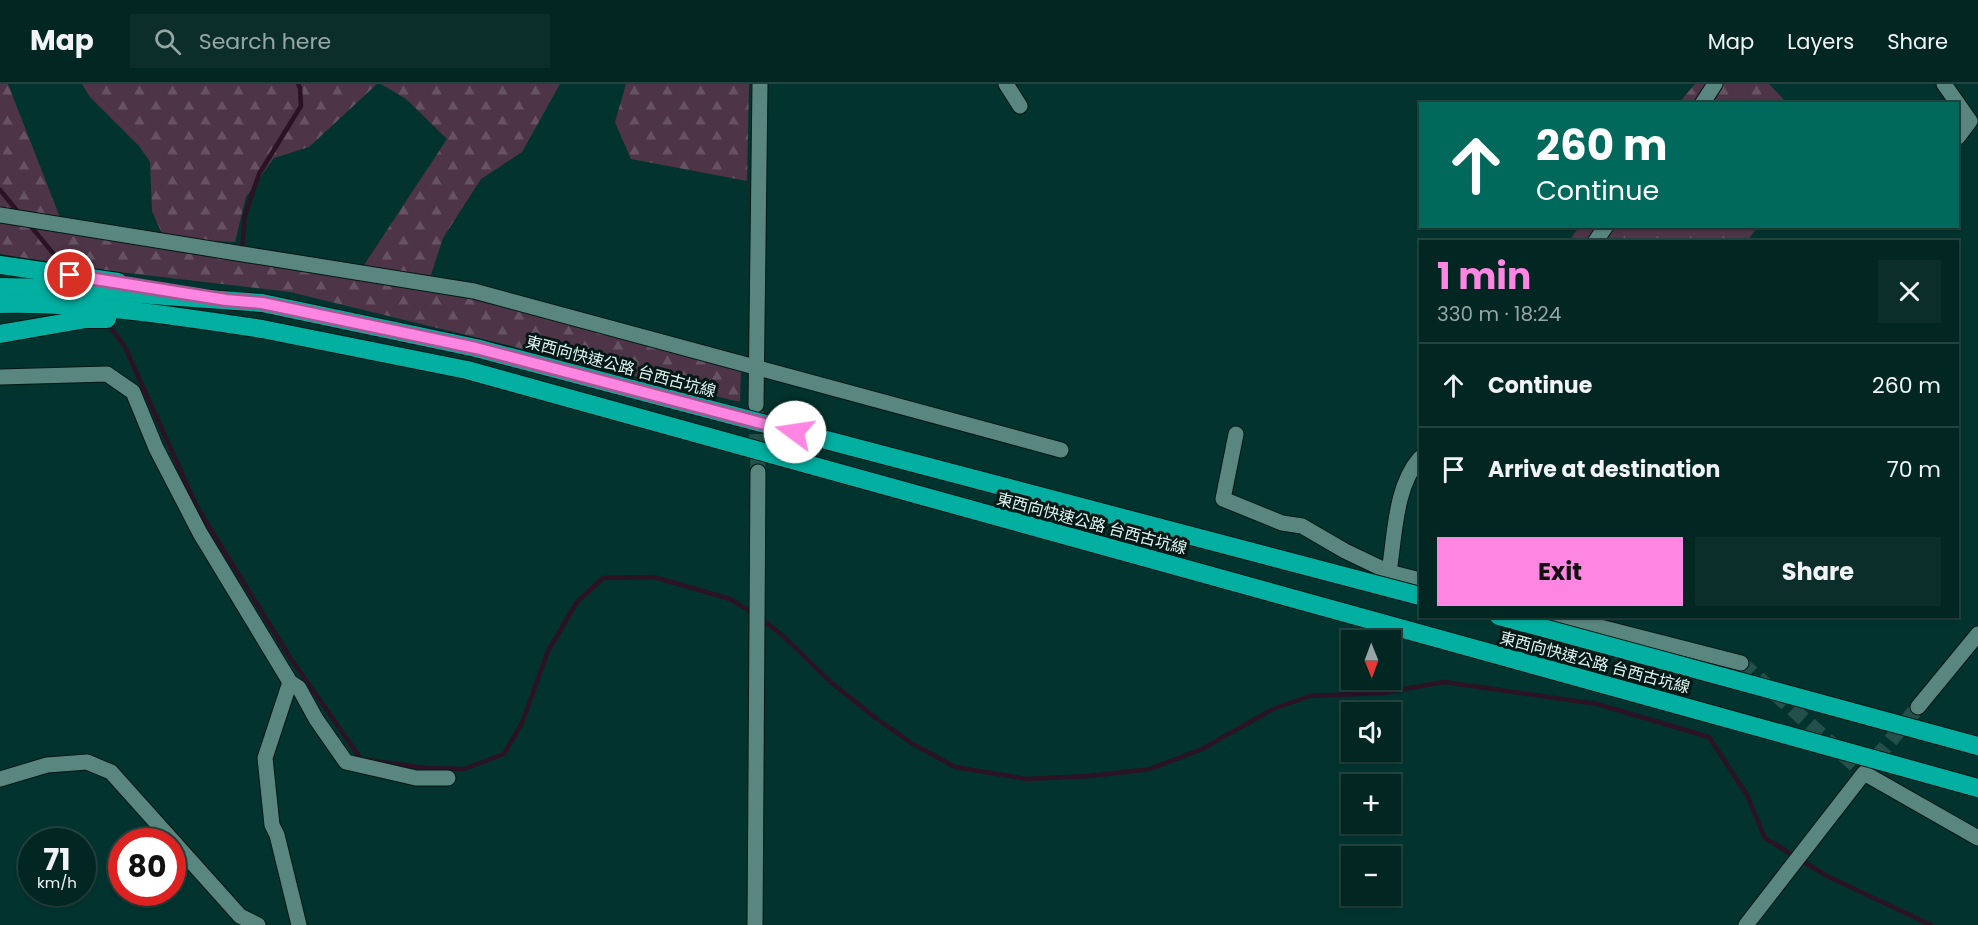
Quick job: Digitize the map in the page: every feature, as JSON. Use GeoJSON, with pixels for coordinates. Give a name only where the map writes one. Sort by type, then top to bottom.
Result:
{"type":"FeatureCollection","features":[{"type":"Feature","properties":{"kind":"highway"},"geometry":{"type":"LineString","coordinates":[[0,265],[226,300]]}},
{"type":"Feature","properties":{"kind":"highway"},"geometry":{"type":"LineString","coordinates":[[0,287],[54,288],[226,300]]}},
{"type":"Feature","properties":{"kind":"highway","name":"東西向快速公路 台西古坑線"},"geometry":{"type":"LineString","coordinates":[[226,300],[262,303],[476,348],[1419,596]]}},
{"type":"Feature","properties":{"kind":"highway"},"geometry":{"type":"LineString","coordinates":[[0,304],[45,303],[190,318]]}},
{"type":"Feature","properties":{"kind":"highway"},"geometry":{"type":"LineString","coordinates":[[0,334],[86,319],[190,318]]}},
{"type":"Feature","properties":{"kind":"highway","name":"東西向快速公路 台西古坑線"},"geometry":{"type":"LineString","coordinates":[[190,318],[262,329],[467,370],[1978,788]]}},
{"type":"Feature","properties":{"kind":"highway","name":"東西向快速公路 台西古坑線"},"geometry":{"type":"LineString","coordinates":[[1506,618],[1978,746]]}},
{"type":"Feature","properties":{"kind":"street"},"geometry":{"type":"LineString","coordinates":[[756,405],[760,84]]}},
{"type":"Feature","properties":{"kind":"street"},"geometry":{"type":"LineString","coordinates":[[1006,84],[1020,106]]}},
{"type":"Feature","properties":{"kind":"street"},"geometry":{"type":"LineString","coordinates":[[1703,102],[1715,84]]}},
{"type":"Feature","properties":{"kind":"street"},"geometry":{"type":"LineString","coordinates":[[1944,84],[1957,102]]}},
{"type":"Feature","properties":{"kind":"street"},"geometry":{"type":"LineString","coordinates":[[1959,105],[1970,121],[1959,136]]}},
{"type":"Feature","properties":{"kind":"street"},"geometry":{"type":"LineString","coordinates":[[6,216],[474,291],[1061,450]]}},
{"type":"Feature","properties":{"kind":"street"},"geometry":{"type":"LineString","coordinates":[[0,377],[107,374],[133,392],[156,448],[200,533],[290,682],[299,688],[316,719],[346,762],[416,778],[448,778]]}},
{"type":"Feature","properties":{"kind":"street"},"geometry":{"type":"LineString","coordinates":[[1236,434],[1223,499],[1282,523],[1302,526],[1345,551],[1389,572],[1419,580]]}},
{"type":"Feature","properties":{"kind":"street"},"geometry":{"type":"LineString","coordinates":[[1389,572],[1402,486],[1419,459]]}},
{"type":"Feature","properties":{"kind":"street"},"geometry":{"type":"LineString","coordinates":[[755,925],[758,472]]}},
{"type":"Feature","properties":{"kind":"street"},"geometry":{"type":"LineString","coordinates":[[1565,618],[1741,663]]}},
{"type":"Feature","properties":{"kind":"street"},"geometry":{"type":"LineString","coordinates":[[1918,707],[1978,634]]}},
{"type":"Feature","properties":{"kind":"street"},"geometry":{"type":"LineString","coordinates":[[290,682],[265,758],[272,825],[278,836],[299,925]]}},
{"type":"Feature","properties":{"kind":"street"},"geometry":{"type":"LineString","coordinates":[[0,779],[47,765],[87,762],[111,772],[240,916],[258,925]]}},
{"type":"Feature","properties":{"kind":"street"},"geometry":{"type":"LineString","coordinates":[[1746,925],[1863,773],[1978,838]]}},
{"type":"Feature","properties":{"kind":"green space"},"geometry":{"type":"Polygon","coordinates":[[[0,84],[8,84],[61,220],[0,209],[0,84]]]}},
{"type":"Feature","properties":{"kind":"green space"},"geometry":{"type":"Polygon","coordinates":[[[82,84],[377,84],[309,147],[274,158],[246,197],[235,242],[187,240],[163,236],[152,211],[150,162],[140,147],[90,97],[82,84]]]}},
{"type":"Feature","properties":{"kind":"green space"},"geometry":{"type":"Polygon","coordinates":[[[381,84],[560,84],[522,152],[481,179],[443,238],[430,278],[364,265],[447,139],[406,99],[381,84]]]}},
{"type":"Feature","properties":{"kind":"green space"},"geometry":{"type":"Polygon","coordinates":[[[626,84],[749,84],[747,181],[631,159],[615,122],[626,84]]]}},
{"type":"Feature","properties":{"kind":"green space"},"geometry":{"type":"Polygon","coordinates":[[[1695,84],[1769,84],[1786,102],[1680,102],[1695,84]]]}},
{"type":"Feature","properties":{"kind":"green space"},"geometry":{"type":"Polygon","coordinates":[[[0,221],[466,296],[741,370],[740,402],[290,292],[102,270],[0,254],[0,221]]]}},
{"type":"Feature","properties":{"kind":"green space"},"geometry":{"type":"Polygon","coordinates":[[[1578,228],[1757,228],[1748,240],[1569,240],[1578,228]]]}},
{"type":"Feature","properties":{"kind":"waterway"},"geometry":{"type":"LineString","coordinates":[[242,250],[245,215],[259,174],[301,106],[298,84]]}},
{"type":"Feature","properties":{"kind":"waterway"},"geometry":{"type":"LineString","coordinates":[[0,190],[19,213]]}},
{"type":"Feature","properties":{"kind":"waterway"},"geometry":{"type":"LineString","coordinates":[[29,224],[56,257]]}},
{"type":"Feature","properties":{"kind":"waterway"},"geometry":{"type":"LineString","coordinates":[[111,328],[125,347],[197,507],[291,659],[361,759],[426,768],[464,769],[504,754],[522,723],[548,651],[577,602],[603,578],[654,577],[730,599],[753,613]]}},
{"type":"Feature","properties":{"kind":"waterway"},"geometry":{"type":"LineString","coordinates":[[760,618],[782,635],[832,683],[913,744],[955,767],[1027,779],[1090,776],[1150,769],[1202,749],[1273,709],[1310,696],[1383,693],[1444,682],[1597,704],[1709,737],[1747,795],[1765,838],[1827,876],[1931,925]]}},
{"type":"Feature","properties":{"kind":"tunnel"},"geometry":{"type":"LineString","coordinates":[[756,411],[758,472]]}},
{"type":"Feature","properties":{"kind":"tunnel"},"geometry":{"type":"LineString","coordinates":[[1741,663],[1864,773],[1918,707]]}},
{"type":"Feature","properties":{"kind":"route"},"geometry":{"type":"LineString","coordinates":[[70,275],[226,300],[262,303],[476,348],[795,432]]}}]}
